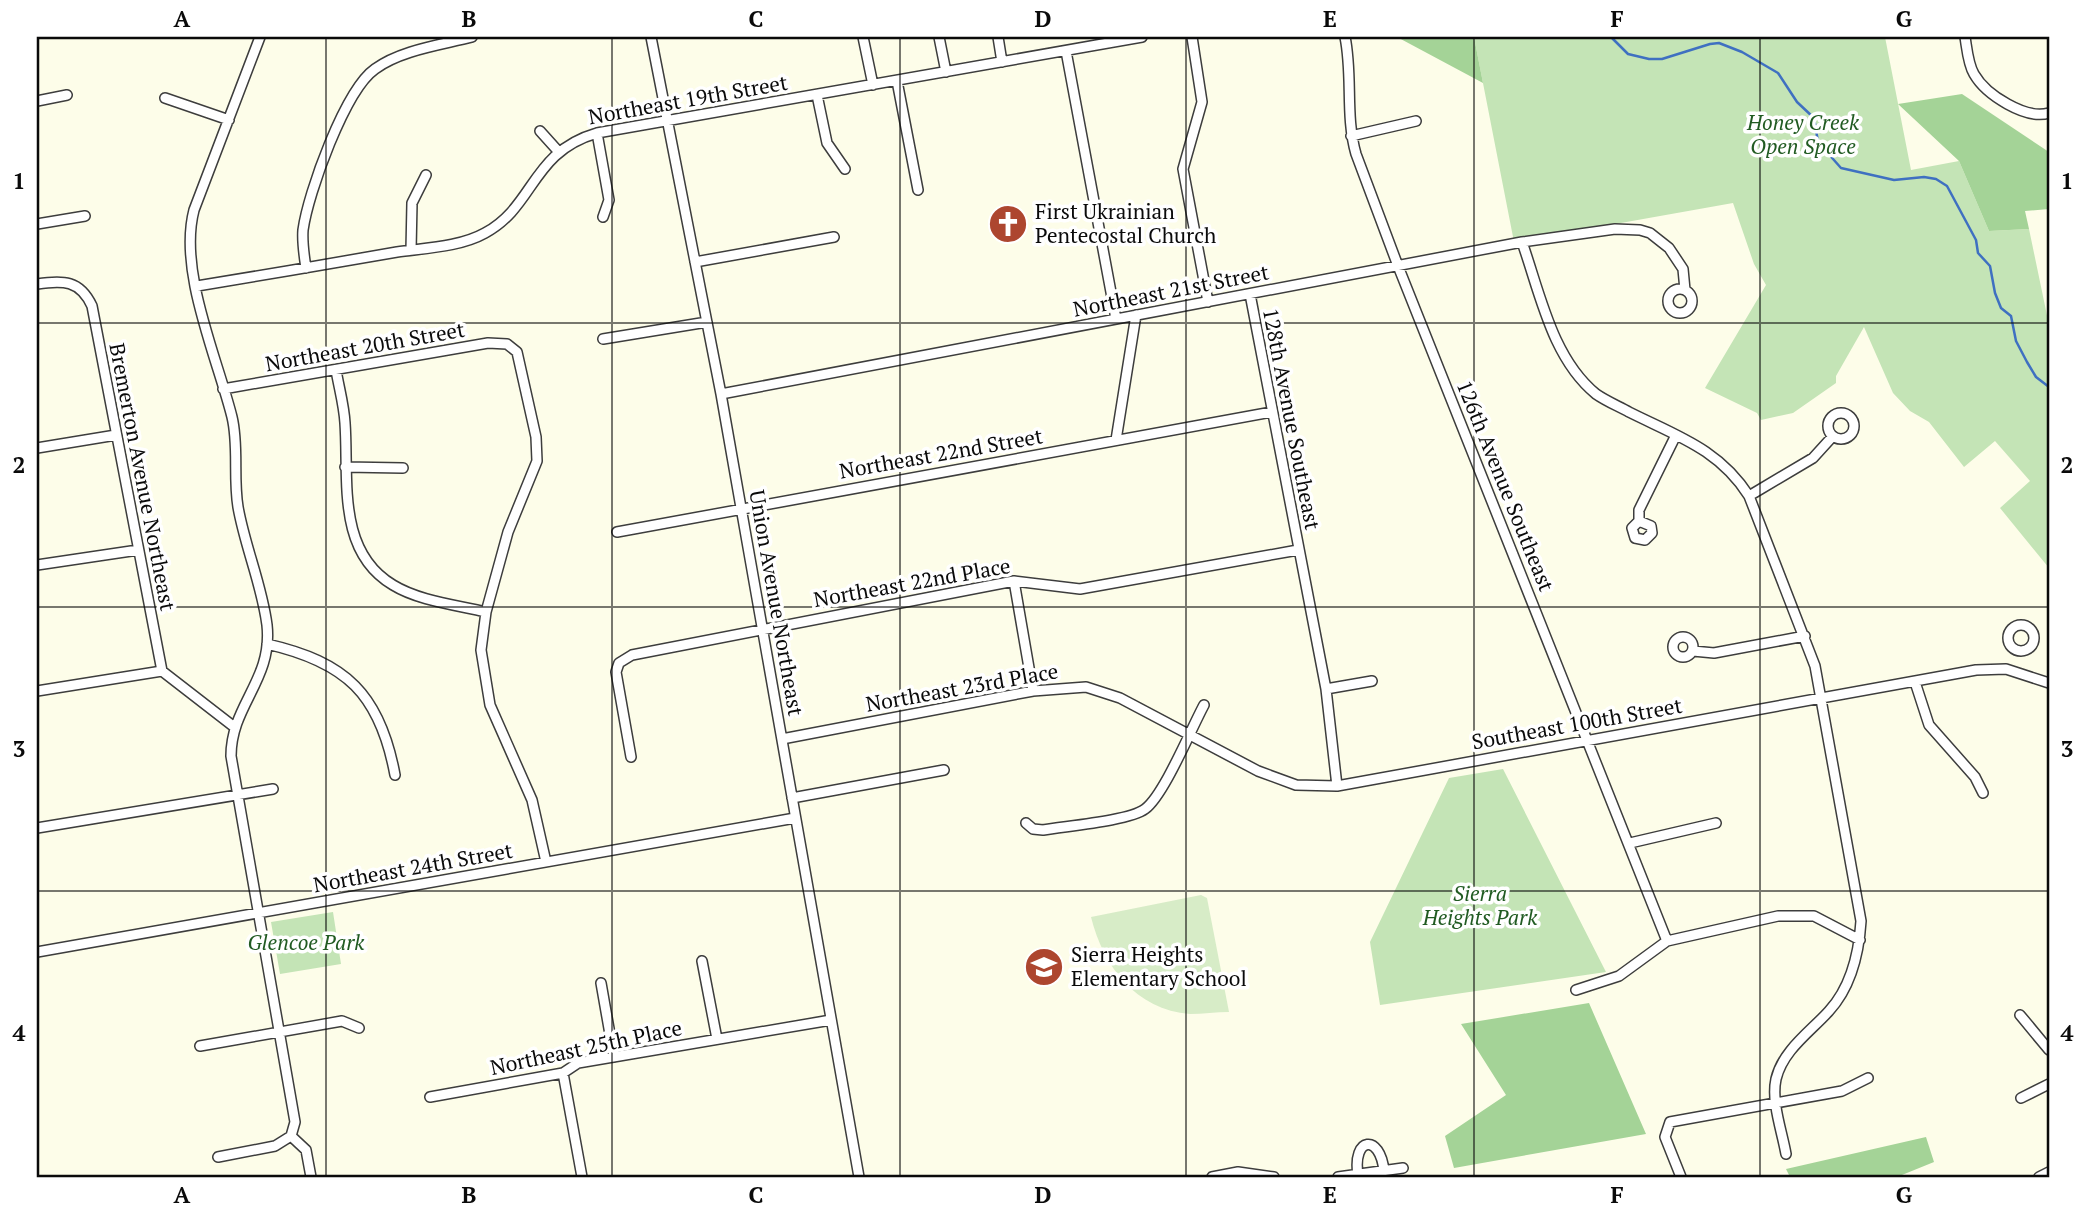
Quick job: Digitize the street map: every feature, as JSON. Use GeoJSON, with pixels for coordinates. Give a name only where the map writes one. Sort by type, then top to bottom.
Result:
{"type":"FeatureCollection","features":[{"type":"Feature","properties":{"kind":"street"},"geometry":{"type":"LineString","coordinates":[[218,1157],[275,1146],[291,1136],[295,1122],[231,756],[233,726],[260,677],[267,644],[265,613],[238,506],[234,426],[205,332],[191,248],[191,221],[260,37]]}},
{"type":"Feature","properties":{"kind":"street"},"geometry":{"type":"LineString","coordinates":[[306,268],[303,245],[306,215],[345,109],[358,85],[386,63],[472,37]]}},
{"type":"Feature","properties":{"kind":"street","name":"Union Avenue Northeast"},"geometry":{"type":"LineString","coordinates":[[651,37],[721,394],[859,1177]]}},
{"type":"Feature","properties":{"kind":"street"},"geometry":{"type":"LineString","coordinates":[[863,37],[873,85]]}},
{"type":"Feature","properties":{"kind":"street"},"geometry":{"type":"LineString","coordinates":[[939,37],[946,72]]}},
{"type":"Feature","properties":{"kind":"street"},"geometry":{"type":"LineString","coordinates":[[998,37],[1002,62]]}},
{"type":"Feature","properties":{"kind":"street","name":"Northeast 19th Street"},"geometry":{"type":"LineString","coordinates":[[197,286],[470,240],[494,228],[558,151],[578,138],[1139,37]]}},
{"type":"Feature","properties":{"kind":"street"},"geometry":{"type":"LineString","coordinates":[[1192,37],[1202,102],[1183,159],[1183,178],[1208,302]]}},
{"type":"Feature","properties":{"kind":"street","name":"126th Avenue Southeast"},"geometry":{"type":"LineString","coordinates":[[1345,37],[1351,76],[1351,136],[1398,266],[1667,941]]}},
{"type":"Feature","properties":{"kind":"street"},"geometry":{"type":"LineString","coordinates":[[1965,37],[1970,66],[1981,83],[2022,111],[2047,114]]}},
{"type":"Feature","properties":{"kind":"street"},"geometry":{"type":"LineString","coordinates":[[1066,51],[1116,319]]}},
{"type":"Feature","properties":{"kind":"street"},"geometry":{"type":"LineString","coordinates":[[897,81],[919,190]]}},
{"type":"Feature","properties":{"kind":"street"},"geometry":{"type":"LineString","coordinates":[[37,101],[67,95]]}},
{"type":"Feature","properties":{"kind":"street"},"geometry":{"type":"LineString","coordinates":[[817,95],[827,143],[845,169]]}},
{"type":"Feature","properties":{"kind":"street"},"geometry":{"type":"LineString","coordinates":[[165,98],[229,120]]}},
{"type":"Feature","properties":{"kind":"street"},"geometry":{"type":"LineString","coordinates":[[1351,136],[1416,121]]}},
{"type":"Feature","properties":{"kind":"street"},"geometry":{"type":"LineString","coordinates":[[540,131],[558,151]]}},
{"type":"Feature","properties":{"kind":"street"},"geometry":{"type":"LineString","coordinates":[[597,133],[609,200],[603,216]]}},
{"type":"Feature","properties":{"kind":"street"},"geometry":{"type":"LineString","coordinates":[[411,250],[412,203],[426,175]]}},
{"type":"Feature","properties":{"kind":"street"},"geometry":{"type":"LineString","coordinates":[[37,224],[85,216]]}},
{"type":"Feature","properties":{"kind":"street","name":"Northeast 21st Street"},"geometry":{"type":"LineString","coordinates":[[721,394],[1522,242],[1628,228],[1650,233],[1669,248],[1684,269],[1685,290]]}},
{"type":"Feature","properties":{"kind":"street"},"geometry":{"type":"LineString","coordinates":[[695,262],[834,236]]}},
{"type":"Feature","properties":{"kind":"street"},"geometry":{"type":"LineString","coordinates":[[1522,242],[1558,343],[1573,369],[1598,395],[1717,457],[1733,473],[1749,496],[1805,636],[1823,698],[1860,905],[1860,940],[1851,974],[1839,999],[1800,1039],[1780,1069],[1775,1091],[1786,1153]]}},
{"type":"Feature","properties":{"kind":"street","name":"Bremerton Avenue Northeast"},"geometry":{"type":"LineString","coordinates":[[37,284],[68,281],[83,291],[94,315],[162,671]]}},
{"type":"Feature","properties":{"kind":"street","name":"128th Avenue Southeast"},"geometry":{"type":"LineString","coordinates":[[1250,294],[1326,689],[1337,786]]}},
{"type":"Feature","properties":{"kind":"street"},"geometry":{"type":"LineString","coordinates":[[1116,440],[1136,315]]}},
{"type":"Feature","properties":{"kind":"street"},"geometry":{"type":"LineString","coordinates":[[603,339],[706,322]]}},
{"type":"Feature","properties":{"kind":"street","name":"Northeast 20th Street"},"geometry":{"type":"LineString","coordinates":[[223,389],[488,343],[513,346],[521,359],[536,437],[537,461],[508,532],[486,612]]}},
{"type":"Feature","properties":{"kind":"street"},"geometry":{"type":"LineString","coordinates":[[336,370],[345,423],[348,513],[354,533],[374,570],[394,586],[486,612],[481,650],[485,686],[532,800],[546,862]]}},
{"type":"Feature","properties":{"kind":"street","name":"Northeast 22nd Street"},"geometry":{"type":"LineString","coordinates":[[617,532],[1272,412]]}},
{"type":"Feature","properties":{"kind":"street"},"geometry":{"type":"LineString","coordinates":[[37,449],[116,435]]}},
{"type":"Feature","properties":{"kind":"street"},"geometry":{"type":"LineString","coordinates":[[1639,521],[1639,510],[1676,435]]}},
{"type":"Feature","properties":{"kind":"street"},"geometry":{"type":"LineString","coordinates":[[1749,496],[1813,458],[1833,436]]}},
{"type":"Feature","properties":{"kind":"street"},"geometry":{"type":"LineString","coordinates":[[345,467],[402,468]]}},
{"type":"Feature","properties":{"kind":"street"},"geometry":{"type":"LineString","coordinates":[[37,565],[138,550]]}},
{"type":"Feature","properties":{"kind":"street","name":"Northeast 22nd Place"},"geometry":{"type":"LineString","coordinates":[[631,757],[617,682],[619,663],[632,655],[1014,581],[1080,589],[1298,550]]}},
{"type":"Feature","properties":{"kind":"street"},"geometry":{"type":"LineString","coordinates":[[1014,581],[1033,691]]}},
{"type":"Feature","properties":{"kind":"street"},"geometry":{"type":"LineString","coordinates":[[1693,651],[1714,653],[1805,636]]}},
{"type":"Feature","properties":{"kind":"street"},"geometry":{"type":"LineString","coordinates":[[267,644],[320,660],[358,687],[378,714],[385,730],[395,775]]}},
{"type":"Feature","properties":{"kind":"street"},"geometry":{"type":"LineString","coordinates":[[2013,670],[2017,651]]}},
{"type":"Feature","properties":{"kind":"street","name":"Southeast 100th Street"},"geometry":{"type":"LineString","coordinates":[[1337,786],[1976,670],[2013,670],[2049,683]]}},
{"type":"Feature","properties":{"kind":"street"},"geometry":{"type":"LineString","coordinates":[[37,691],[162,671],[233,726]]}},
{"type":"Feature","properties":{"kind":"street"},"geometry":{"type":"LineString","coordinates":[[1326,689],[1372,681]]}},
{"type":"Feature","properties":{"kind":"street"},"geometry":{"type":"LineString","coordinates":[[1915,682],[1929,726],[1975,777],[1983,793]]}},
{"type":"Feature","properties":{"kind":"street","name":"Northeast 23rd Place"},"geometry":{"type":"LineString","coordinates":[[782,738],[1064,686],[1104,691],[1258,771],[1281,780],[1315,787],[1337,786]]}},
{"type":"Feature","properties":{"kind":"street"},"geometry":{"type":"LineString","coordinates":[[1026,823],[1033,829],[1043,830],[1138,813],[1157,795],[1204,705]]}},
{"type":"Feature","properties":{"kind":"street"},"geometry":{"type":"LineString","coordinates":[[792,798],[944,771]]}},
{"type":"Feature","properties":{"kind":"street"},"geometry":{"type":"LineString","coordinates":[[37,828],[273,789]]}},
{"type":"Feature","properties":{"kind":"street","name":"Northeast 24th Street"},"geometry":{"type":"LineString","coordinates":[[37,952],[795,818]]}},
{"type":"Feature","properties":{"kind":"street"},"geometry":{"type":"LineString","coordinates":[[1630,843],[1716,823]]}},
{"type":"Feature","properties":{"kind":"street"},"geometry":{"type":"LineString","coordinates":[[1576,990],[1619,976],[1667,941],[1800,914],[1814,916],[1860,940]]}},
{"type":"Feature","properties":{"kind":"street"},"geometry":{"type":"LineString","coordinates":[[702,961],[717,1039]]}},
{"type":"Feature","properties":{"kind":"street"},"geometry":{"type":"LineString","coordinates":[[601,983],[614,1057]]}},
{"type":"Feature","properties":{"kind":"street"},"geometry":{"type":"LineString","coordinates":[[2020,1015],[2049,1050]]}},
{"type":"Feature","properties":{"kind":"street","name":"Northeast 25th Place"},"geometry":{"type":"LineString","coordinates":[[430,1097],[563,1073],[578,1063],[831,1020]]}},
{"type":"Feature","properties":{"kind":"street"},"geometry":{"type":"LineString","coordinates":[[200,1046],[342,1021],[359,1028]]}},
{"type":"Feature","properties":{"kind":"street"},"geometry":{"type":"LineString","coordinates":[[563,1073],[582,1177]]}},
{"type":"Feature","properties":{"kind":"street"},"geometry":{"type":"LineString","coordinates":[[1681,1177],[1665,1137],[1667,1126],[1675,1119],[1842,1091],[1868,1078]]}},
{"type":"Feature","properties":{"kind":"street"},"geometry":{"type":"LineString","coordinates":[[2021,1098],[2049,1084]]}},
{"type":"Feature","properties":{"kind":"street"},"geometry":{"type":"LineString","coordinates":[[291,1136],[306,1150],[311,1177]]}},
{"type":"Feature","properties":{"kind":"street"},"geometry":{"type":"LineString","coordinates":[[1358,1175],[1356,1156],[1367,1144],[1381,1152],[1384,1171]]}},
{"type":"Feature","properties":{"kind":"street"},"geometry":{"type":"LineString","coordinates":[[1338,1177],[1403,1168]]}},
{"type":"Feature","properties":{"kind":"street"},"geometry":{"type":"LineString","coordinates":[[1212,1177],[1238,1172],[1274,1177]]}},
{"type":"Feature","properties":{"kind":"street"},"geometry":{"type":"LineString","coordinates":[[2039,1177],[2049,1172]]}},
{"type":"Feature","properties":{"kind":"green space"},"geometry":{"type":"Polygon","coordinates":[[[1397,37],[1474,37],[1483,83],[1397,37]]]}},
{"type":"Feature","properties":{"kind":"green space","name":"Honey Creek Open Space"},"geometry":{"type":"Polygon","coordinates":[[[1474,37],[1885,37],[1911,170],[1959,161],[1989,231],[2029,229],[2049,325],[2049,568],[2000,508],[2030,481],[1995,441],[1964,467],[1929,422],[1910,411],[1893,393],[1864,327],[1836,376],[1836,383],[1793,413],[1761,420],[1757,413],[1705,388],[1766,285],[1754,264],[1733,203],[1514,242],[1474,37]]]}},
{"type":"Feature","properties":{"kind":"green space"},"geometry":{"type":"Polygon","coordinates":[[[1962,94],[2049,152],[2049,209],[2025,211],[2029,229],[1989,231],[1959,161],[1898,104],[1962,94]]]}},
{"type":"Feature","properties":{"kind":"green space","name":"Sierra Heights Park"},"geometry":{"type":"Polygon","coordinates":[[[1503,769],[1606,972],[1380,1005],[1370,942],[1449,778],[1503,769]]]}},
{"type":"Feature","properties":{"kind":"green space"},"geometry":{"type":"Polygon","coordinates":[[[1201,895],[1207,898],[1229,1012],[1190,1014],[1171,1011],[1138,994],[1113,968],[1096,935],[1091,917],[1201,895]]]}},
{"type":"Feature","properties":{"kind":"green space","name":"Glencoe Park"},"geometry":{"type":"Polygon","coordinates":[[[333,912],[341,964],[280,974],[271,922],[333,912]]]}},
{"type":"Feature","properties":{"kind":"green space"},"geometry":{"type":"Polygon","coordinates":[[[1589,1003],[1646,1134],[1454,1168],[1445,1136],[1506,1095],[1461,1024],[1589,1003]]]}},
{"type":"Feature","properties":{"kind":"green space"},"geometry":{"type":"Polygon","coordinates":[[[1926,1137],[1934,1162],[1897,1177],[1790,1177],[1786,1169],[1926,1137]]]}},
{"type":"Feature","properties":{"kind":"waterway"},"geometry":{"type":"LineString","coordinates":[[1611,37],[1628,54],[1649,59],[1662,59],[1719,43],[1742,52],[1778,73],[1797,102],[1814,118],[1818,142],[1841,168],[1894,180],[1924,177],[1936,179],[1947,186],[1976,240],[1978,253],[1990,266],[1995,293],[2001,308],[2011,316],[2016,341],[2036,377],[2049,387]]}},
{"type":"Feature","properties":{"kind":"place","name":"First Ukrainian Pentecostal Church"},"geometry":{"type":"Point","coordinates":[1008,224]}},
{"type":"Feature","properties":{"kind":"place","name":"Sierra Heights Elementary School"},"geometry":{"type":"Point","coordinates":[1044,967]}}]}
